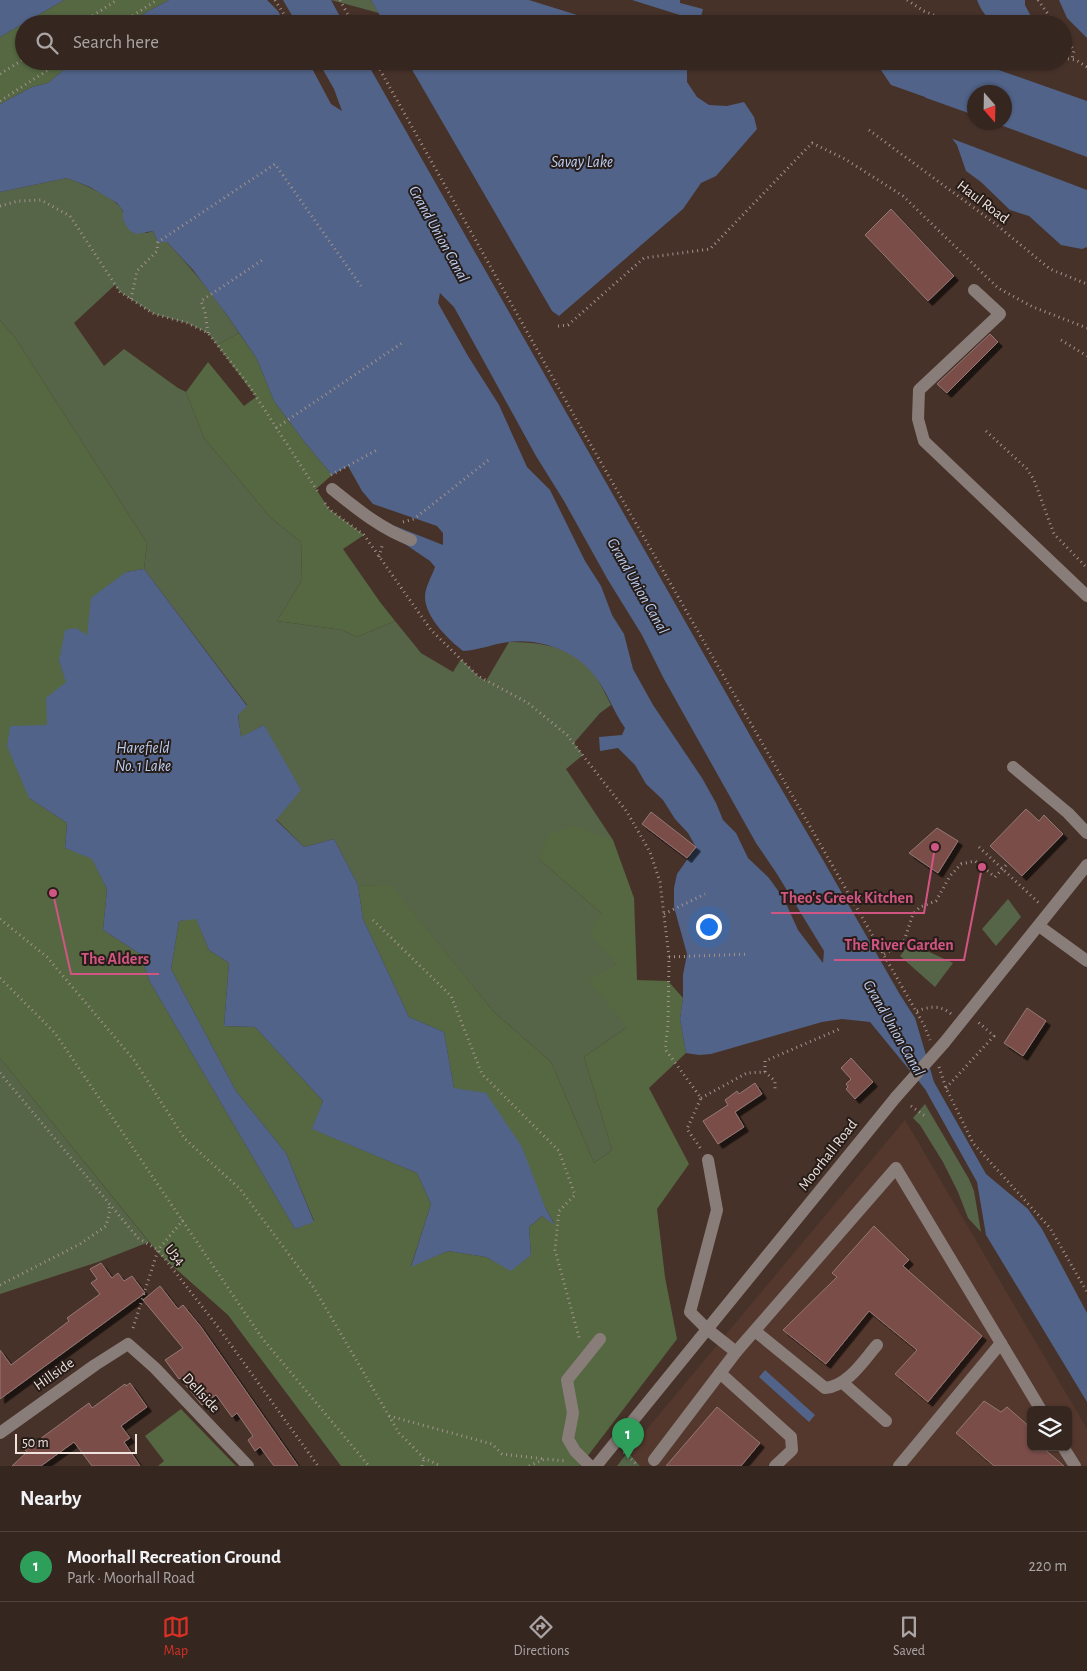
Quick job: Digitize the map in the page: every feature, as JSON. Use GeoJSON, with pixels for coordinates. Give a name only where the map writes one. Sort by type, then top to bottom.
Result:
{"type":"FeatureCollection","features":[{"type":"Feature","properties":{"kind":"street"},"geometry":{"type":"LineString","coordinates":[[974,290],[1000,314],[919,390],[918,419],[924,441],[1087,596]]}},
{"type":"Feature","properties":{"kind":"street"},"geometry":{"type":"LineString","coordinates":[[332,489],[368,518],[394,534],[411,540]]}},
{"type":"Feature","properties":{"kind":"street"},"geometry":{"type":"LineString","coordinates":[[1013,767],[1068,813],[1087,833]]}},
{"type":"Feature","properties":{"kind":"street","name":"Moorhall Road"},"geometry":{"type":"LineString","coordinates":[[590,1465],[707,1329],[896,1097],[944,1043],[1087,865]]}},
{"type":"Feature","properties":{"kind":"street"},"geometry":{"type":"LineString","coordinates":[[1039,926],[1087,961]]}},
{"type":"Feature","properties":{"kind":"street"},"geometry":{"type":"LineString","coordinates":[[708,1160],[718,1210],[690,1312],[707,1329],[736,1352]]}},
{"type":"Feature","properties":{"kind":"street"},"geometry":{"type":"LineString","coordinates":[[654,1460],[736,1352],[896,1168],[1039,1406]]}},
{"type":"Feature","properties":{"kind":"street"},"geometry":{"type":"LineString","coordinates":[[754,1332],[825,1388],[835,1387],[843,1383],[877,1345]]}},
{"type":"Feature","properties":{"kind":"street"},"geometry":{"type":"LineString","coordinates":[[590,1465],[575,1451],[568,1439],[574,1413],[567,1380],[600,1339]]}},
{"type":"Feature","properties":{"kind":"street"},"geometry":{"type":"LineString","coordinates":[[899,1466],[1001,1343]]}},
{"type":"Feature","properties":{"kind":"street","name":"Hillside"},"geometry":{"type":"LineString","coordinates":[[0,1433],[89,1369],[128,1344]]}},
{"type":"Feature","properties":{"kind":"street","name":"Dellside"},"geometry":{"type":"LineString","coordinates":[[128,1344],[155,1368],[248,1466]]}},
{"type":"Feature","properties":{"kind":"street"},"geometry":{"type":"LineString","coordinates":[[720,1372],[791,1437],[792,1450],[775,1466]]}},
{"type":"Feature","properties":{"kind":"street"},"geometry":{"type":"LineString","coordinates":[[843,1383],[886,1421]]}},
{"type":"Feature","properties":{"kind":"street"},"geometry":{"type":"LineString","coordinates":[[1065,1451],[1074,1466]]}},
{"type":"Feature","properties":{"kind":"path"},"geometry":{"type":"LineString","coordinates":[[94,15],[117,0]]}},
{"type":"Feature","properties":{"kind":"path"},"geometry":{"type":"LineString","coordinates":[[134,15],[157,0]]}},
{"type":"Feature","properties":{"kind":"path"},"geometry":{"type":"LineString","coordinates":[[275,0],[284,15]]}},
{"type":"Feature","properties":{"kind":"path"},"geometry":{"type":"LineString","coordinates":[[340,0],[348,15]]}},
{"type":"Feature","properties":{"kind":"path"},"geometry":{"type":"LineString","coordinates":[[907,0],[934,15]]}},
{"type":"Feature","properties":{"kind":"path"},"geometry":{"type":"LineString","coordinates":[[1038,0],[1049,15]]}},
{"type":"Feature","properties":{"kind":"path"},"geometry":{"type":"LineString","coordinates":[[1072,47],[1074,50],[1074,60],[1087,67]]}},
{"type":"Feature","properties":{"kind":"path"},"geometry":{"type":"LineString","coordinates":[[0,74],[15,65]]}},
{"type":"Feature","properties":{"kind":"path"},"geometry":{"type":"LineString","coordinates":[[0,101],[48,70]]}},
{"type":"Feature","properties":{"kind":"path"},"geometry":{"type":"LineString","coordinates":[[380,70],[576,419],[916,1011],[930,1006],[946,1010],[951,1014]]}},
{"type":"Feature","properties":{"kind":"path","name":"Haul Road"},"geometry":{"type":"LineString","coordinates":[[869,130],[985,217],[1050,269],[1087,284]]}},
{"type":"Feature","properties":{"kind":"path"},"geometry":{"type":"LineString","coordinates":[[558,326],[568,325],[644,258],[710,249],[812,143],[845,159],[903,196],[998,288],[1033,307],[1087,328]]}},
{"type":"Feature","properties":{"kind":"path"},"geometry":{"type":"LineString","coordinates":[[131,299],[137,271],[157,251],[158,242],[275,164],[360,286]]}},
{"type":"Feature","properties":{"kind":"path"},"geometry":{"type":"LineString","coordinates":[[0,206],[18,201],[41,200],[70,216],[120,292],[154,314],[187,324],[208,333],[248,384],[329,509],[364,534],[431,630],[478,676],[528,703],[567,734],[627,812],[650,852],[660,882],[668,957],[668,1025],[665,1049],[701,1098]]}},
{"type":"Feature","properties":{"kind":"path"},"geometry":{"type":"LineString","coordinates":[[208,333],[202,301],[264,259]]}},
{"type":"Feature","properties":{"kind":"path"},"geometry":{"type":"LineString","coordinates":[[1061,340],[1087,356]]}},
{"type":"Feature","properties":{"kind":"path"},"geometry":{"type":"LineString","coordinates":[[276,428],[402,344]]}},
{"type":"Feature","properties":{"kind":"path"},"geometry":{"type":"LineString","coordinates":[[986,431],[1027,468],[1034,480],[1054,534],[1087,568]]}},
{"type":"Feature","properties":{"kind":"path"},"geometry":{"type":"LineString","coordinates":[[348,466],[377,450]]}},
{"type":"Feature","properties":{"kind":"path"},"geometry":{"type":"LineString","coordinates":[[414,519],[491,458]]}},
{"type":"Feature","properties":{"kind":"path"},"geometry":{"type":"LineString","coordinates":[[979,847],[1040,905]]}},
{"type":"Feature","properties":{"kind":"path"},"geometry":{"type":"LineString","coordinates":[[884,954],[904,944],[913,914],[920,907],[936,901],[950,876],[961,864],[975,861],[995,877],[1008,863]]}},
{"type":"Feature","properties":{"kind":"path"},"geometry":{"type":"LineString","coordinates":[[664,914],[705,894]]}},
{"type":"Feature","properties":{"kind":"path"},"geometry":{"type":"LineString","coordinates":[[0,919],[47,957],[134,1060],[184,1140],[240,1189],[314,1288],[399,1433],[424,1458],[441,1466]]}},
{"type":"Feature","properties":{"kind":"path"},"geometry":{"type":"LineString","coordinates":[[373,920],[451,996],[482,1074],[558,1151],[575,1195],[560,1211],[554,1250],[580,1336],[581,1362]]}},
{"type":"Feature","properties":{"kind":"path"},"geometry":{"type":"LineString","coordinates":[[668,957],[749,954]]}},
{"type":"Feature","properties":{"kind":"path"},"geometry":{"type":"LineString","coordinates":[[0,978],[55,1033],[262,1338],[369,1466]]}},
{"type":"Feature","properties":{"kind":"path"},"geometry":{"type":"LineString","coordinates":[[978,1022],[994,1036],[946,1088],[973,1143],[1050,1228],[1087,1292]]}},
{"type":"Feature","properties":{"kind":"path"},"geometry":{"type":"LineString","coordinates":[[765,1072],[765,1061],[842,1028]]}},
{"type":"Feature","properties":{"kind":"path"},"geometry":{"type":"LineString","coordinates":[[708,1160],[687,1130],[701,1098],[747,1073],[765,1072],[775,1081],[775,1091]]}},
{"type":"Feature","properties":{"kind":"path","name":"U34"},"geometry":{"type":"LineString","coordinates":[[0,1073],[138,1238],[158,1250],[218,1327],[318,1466]]}},
{"type":"Feature","properties":{"kind":"path"},"geometry":{"type":"LineString","coordinates":[[911,1106],[926,1116]]}},
{"type":"Feature","properties":{"kind":"path"},"geometry":{"type":"LineString","coordinates":[[0,1285],[80,1244],[106,1226],[110,1211],[107,1202]]}},
{"type":"Feature","properties":{"kind":"path"},"geometry":{"type":"LineString","coordinates":[[133,1328],[158,1250],[183,1220]]}},
{"type":"Feature","properties":{"kind":"path"},"geometry":{"type":"LineString","coordinates":[[388,1416],[492,1444],[502,1454],[590,1465]]}},
{"type":"Feature","properties":{"kind":"path"},"geometry":{"type":"LineString","coordinates":[[624,1452],[638,1466]]}},
{"type":"Feature","properties":{"kind":"path"},"geometry":{"type":"LineString","coordinates":[[422,1466],[424,1458]]}},
{"type":"Feature","properties":{"kind":"path"},"geometry":{"type":"LineString","coordinates":[[529,1466],[545,1459]]}},
{"type":"Feature","properties":{"kind":"shaded area"},"geometry":{"type":"Polygon","coordinates":[[[905,1120],[1087,1429],[1087,1466],[640,1466],[628,1452],[905,1120]]]}},
{"type":"Feature","properties":{"kind":"green space"},"geometry":{"type":"Polygon","coordinates":[[[64,0],[169,0],[142,15],[38,15],[64,0]]]}},
{"type":"Feature","properties":{"kind":"green space"},"geometry":{"type":"Polygon","coordinates":[[[331,0],[371,0],[379,13],[331,0]]]}},
{"type":"Feature","properties":{"kind":"green space"},"geometry":{"type":"Polygon","coordinates":[[[15,28],[15,70],[63,70],[48,83],[32,87],[0,104],[0,37],[15,28]]]}},
{"type":"Feature","properties":{"kind":"green space"},"geometry":{"type":"Polygon","coordinates":[[[67,178],[107,196],[120,207],[123,213],[123,220],[146,233],[153,231],[158,242],[167,242],[205,286],[239,333],[217,345],[208,333],[187,323],[154,314],[120,292],[115,285],[74,323],[104,366],[124,349],[186,392],[204,438],[271,518],[301,542],[302,580],[277,621],[342,630],[357,637],[395,621],[421,653],[453,672],[461,659],[478,676],[486,681],[509,642],[558,648],[584,662],[603,688],[611,705],[600,713],[574,743],[583,755],[566,769],[613,840],[596,840],[539,859],[601,913],[616,965],[627,1027],[584,1057],[612,1150],[594,1163],[551,1062],[494,1012],[392,887],[358,885],[334,839],[304,847],[276,819],[264,725],[241,738],[238,714],[247,705],[144,569],[147,543],[16,339],[0,320],[0,192],[67,178]]]}},
{"type":"Feature","properties":{"kind":"green space"},"geometry":{"type":"Polygon","coordinates":[[[0,320],[16,339],[147,543],[144,569],[126,572],[88,636],[59,661],[67,682],[48,725],[29,798],[67,823],[65,848],[92,858],[107,889],[103,930],[140,954],[150,982],[295,1229],[314,1221],[286,1153],[236,1091],[171,969],[179,921],[196,918],[209,950],[229,963],[224,1026],[255,1027],[323,1101],[313,1129],[417,1173],[431,1204],[411,1266],[448,1251],[486,1257],[511,1270],[531,1255],[529,1227],[542,1216],[554,1223],[545,1207],[454,1088],[444,1032],[409,1017],[363,919],[358,885],[392,886],[494,1012],[551,1062],[594,1163],[612,1150],[584,1057],[627,1027],[588,981],[616,964],[590,935],[601,913],[539,859],[549,834],[575,826],[613,840],[634,898],[637,980],[668,981],[683,998],[680,1019],[686,1053],[649,1088],[689,1164],[657,1209],[665,1277],[677,1339],[580,1466],[341,1466],[228,1315],[159,1254],[0,1058],[0,320]]]}},
{"type":"Feature","properties":{"kind":"green space"},"geometry":{"type":"Polygon","coordinates":[[[239,333],[257,359],[274,401],[332,475],[316,489],[329,509],[364,535],[343,549],[395,621],[357,637],[342,630],[277,621],[302,580],[301,542],[271,518],[204,438],[186,392],[208,362],[244,406],[256,397],[217,345],[239,333]]]}},
{"type":"Feature","properties":{"kind":"green space"},"geometry":{"type":"Polygon","coordinates":[[[1008,899],[1021,917],[996,946],[982,929],[1008,899]]]}},
{"type":"Feature","properties":{"kind":"green space"},"geometry":{"type":"Polygon","coordinates":[[[910,943],[953,963],[935,987],[900,956],[910,943]]]}},
{"type":"Feature","properties":{"kind":"green space"},"geometry":{"type":"Polygon","coordinates":[[[0,1058],[149,1242],[98,1262],[0,1294],[0,1058]]]}},
{"type":"Feature","properties":{"kind":"green space"},"geometry":{"type":"Polygon","coordinates":[[[925,1104],[969,1179],[974,1191],[981,1232],[968,1218],[943,1162],[920,1125],[913,1118],[925,1104]]]}},
{"type":"Feature","properties":{"kind":"green space"},"geometry":{"type":"Polygon","coordinates":[[[181,1409],[236,1466],[158,1466],[164,1461],[145,1436],[181,1409]]]}},
{"type":"Feature","properties":{"kind":"green space"},"geometry":{"type":"Polygon","coordinates":[[[628,1452],[640,1466],[617,1466],[628,1452]]]}},
{"type":"Feature","properties":{"kind":"water"},"geometry":{"type":"Polygon","coordinates":[[[0,0],[64,0],[38,15],[15,15],[15,28],[0,37],[0,0]]]}},
{"type":"Feature","properties":{"kind":"water"},"geometry":{"type":"Polygon","coordinates":[[[169,0],[267,0],[280,15],[142,15],[169,0]]]}},
{"type":"Feature","properties":{"kind":"water"},"geometry":{"type":"Polygon","coordinates":[[[283,0],[331,0],[339,15],[292,15],[283,0]]]}},
{"type":"Feature","properties":{"kind":"water"},"geometry":{"type":"Polygon","coordinates":[[[371,0],[680,0],[680,3],[703,9],[701,15],[380,15],[371,0]]]}},
{"type":"Feature","properties":{"kind":"water"},"geometry":{"type":"Polygon","coordinates":[[[977,0],[1025,0],[1025,5],[1030,15],[986,15],[977,0]]]}},
{"type":"Feature","properties":{"kind":"water"},"geometry":{"type":"Polygon","coordinates":[[[1059,0],[1087,0],[1087,38],[1072,23],[1072,15],[1066,15],[1059,0]]]}},
{"type":"Feature","properties":{"kind":"water","name":"Grand Union Canal"},"geometry":{"type":"Polygon","coordinates":[[[63,70],[313,70],[331,104],[342,111],[334,89],[323,70],[371,70],[755,744],[915,1018],[934,1082],[986,1174],[1028,1209],[1042,1229],[1087,1313],[1087,1402],[986,1235],[977,1182],[925,1089],[870,1022],[842,1019],[822,1022],[711,1054],[686,1053],[680,1019],[683,998],[683,975],[687,954],[674,907],[674,888],[677,874],[696,847],[663,800],[646,784],[635,765],[618,748],[600,751],[599,737],[622,735],[625,728],[603,688],[586,666],[577,659],[544,644],[520,641],[508,642],[463,651],[451,641],[433,620],[426,605],[426,589],[435,567],[430,561],[393,536],[395,526],[443,545],[443,533],[437,526],[373,504],[362,491],[348,466],[332,475],[274,401],[257,359],[227,315],[193,270],[167,242],[158,242],[153,231],[136,234],[129,230],[123,220],[123,211],[117,203],[90,187],[67,178],[0,192],[0,104],[32,87],[48,83],[63,70]],[[440,293],[438,303],[499,405],[527,467],[550,490],[585,561],[601,586],[612,615],[624,634],[633,669],[653,705],[702,778],[723,820],[736,833],[748,858],[769,878],[784,899],[798,930],[823,963],[824,951],[756,843],[664,679],[642,635],[536,456],[454,307],[440,293]]]}},
{"type":"Feature","properties":{"kind":"water","name":"Savay Lake"},"geometry":{"type":"Polygon","coordinates":[[[412,70],[687,70],[687,82],[697,97],[709,105],[727,106],[744,102],[754,117],[757,129],[716,176],[701,183],[683,209],[559,316],[552,311],[412,70]]]}},
{"type":"Feature","properties":{"kind":"water"},"geometry":{"type":"Polygon","coordinates":[[[881,70],[999,70],[1087,101],[1087,247],[1082,249],[1061,245],[1029,216],[1010,210],[981,182],[966,171],[957,145],[951,137],[933,128],[925,97],[891,85],[881,70]]]}},
{"type":"Feature","properties":{"kind":"water","name":"Harefield No. 1 Lake"},"geometry":{"type":"Polygon","coordinates":[[[144,569],[247,706],[238,715],[241,737],[264,725],[301,790],[276,820],[304,847],[334,839],[358,885],[363,919],[409,1017],[444,1032],[454,1088],[486,1093],[522,1147],[545,1207],[555,1225],[542,1216],[529,1227],[531,1255],[511,1271],[486,1257],[448,1251],[411,1267],[431,1204],[417,1173],[312,1129],[323,1101],[255,1027],[224,1026],[229,963],[209,950],[196,919],[179,921],[171,969],[236,1091],[286,1153],[314,1222],[295,1229],[150,982],[140,954],[103,930],[107,889],[92,859],[65,848],[67,823],[29,798],[7,746],[10,726],[47,725],[46,698],[66,682],[59,661],[65,630],[76,628],[87,635],[91,598],[126,572],[144,569]]]}},
{"type":"Feature","properties":{"kind":"water"},"geometry":{"type":"Polygon","coordinates":[[[765,1370],[815,1415],[809,1422],[759,1377],[765,1370]]]}},
{"type":"Feature","properties":{"kind":"pier"},"geometry":{"type":"Polygon","coordinates":[[[529,0],[632,0],[680,15],[577,15],[529,0]]]}},
{"type":"Feature","properties":{"kind":"pier"},"geometry":{"type":"Polygon","coordinates":[[[887,84],[967,113],[967,130],[1012,129],[1087,157],[1087,190],[932,131],[923,99],[889,87],[887,84]]]}},
{"type":"Feature","properties":{"kind":"building"},"geometry":{"type":"Polygon","coordinates":[[[891,209],[954,276],[928,301],[865,235],[891,209]]]}},
{"type":"Feature","properties":{"kind":"building"},"geometry":{"type":"Polygon","coordinates":[[[990,334],[998,342],[947,393],[937,384],[990,334]]]}},
{"type":"Feature","properties":{"kind":"building"},"geometry":{"type":"Polygon","coordinates":[[[1026,809],[1039,821],[1044,815],[1063,834],[1022,876],[990,846],[1026,809]]]}},
{"type":"Feature","properties":{"kind":"building"},"geometry":{"type":"Polygon","coordinates":[[[651,812],[696,847],[687,858],[642,824],[651,812]]]}},
{"type":"Feature","properties":{"kind":"building"},"geometry":{"type":"Polygon","coordinates":[[[937,828],[958,841],[938,873],[909,853],[937,828]]]}},
{"type":"Feature","properties":{"kind":"building"},"geometry":{"type":"Polygon","coordinates":[[[1027,1008],[1046,1021],[1023,1056],[1004,1043],[1027,1008]]]}},
{"type":"Feature","properties":{"kind":"building"},"geometry":{"type":"Polygon","coordinates":[[[851,1058],[873,1082],[855,1099],[846,1089],[848,1087],[846,1084],[851,1079],[841,1068],[851,1058]]]}},
{"type":"Feature","properties":{"kind":"building"},"geometry":{"type":"Polygon","coordinates":[[[755,1083],[762,1094],[735,1112],[744,1127],[718,1144],[703,1121],[728,1105],[725,1100],[737,1091],[739,1094],[755,1083]]]}},
{"type":"Feature","properties":{"kind":"building"},"geometry":{"type":"Polygon","coordinates":[[[874,1226],[909,1260],[903,1266],[982,1336],[928,1402],[895,1374],[917,1350],[869,1311],[826,1364],[783,1330],[837,1277],[832,1273],[874,1226]]]}},
{"type":"Feature","properties":{"kind":"building"},"geometry":{"type":"Polygon","coordinates":[[[101,1263],[112,1278],[118,1273],[124,1281],[132,1276],[145,1293],[0,1399],[0,1350],[11,1365],[69,1321],[67,1318],[100,1294],[91,1283],[97,1279],[90,1269],[101,1263]]]}},
{"type":"Feature","properties":{"kind":"building"},"geometry":{"type":"Polygon","coordinates":[[[160,1286],[178,1309],[183,1305],[201,1327],[298,1466],[274,1466],[260,1447],[255,1451],[248,1440],[253,1436],[237,1413],[232,1417],[216,1395],[202,1405],[179,1379],[165,1360],[183,1348],[143,1300],[160,1286]]]}},
{"type":"Feature","properties":{"kind":"building"},"geometry":{"type":"Polygon","coordinates":[[[130,1383],[147,1407],[121,1426],[130,1438],[124,1442],[140,1466],[92,1466],[74,1442],[41,1466],[12,1466],[27,1452],[25,1450],[89,1403],[92,1408],[125,1384],[126,1386],[130,1383]]]}},
{"type":"Feature","properties":{"kind":"building"},"geometry":{"type":"Polygon","coordinates":[[[984,1401],[1001,1412],[1007,1407],[1027,1424],[1027,1451],[1047,1451],[1064,1466],[994,1466],[956,1433],[984,1401]]]}},
{"type":"Feature","properties":{"kind":"building"},"geometry":{"type":"Polygon","coordinates":[[[717,1407],[760,1443],[741,1466],[666,1466],[717,1407]]]}},
{"type":"Feature","properties":{"kind":"place","name":"Theo's Greek Kitchen"},"geometry":{"type":"Point","coordinates":[935,847]}},
{"type":"Feature","properties":{"kind":"place","name":"The River Garden"},"geometry":{"type":"Point","coordinates":[982,867]}},
{"type":"Feature","properties":{"kind":"place","name":"The Alders"},"geometry":{"type":"Point","coordinates":[53,893]}},
{"type":"Feature","properties":{"kind":"place","name":"Moorhall Recreation Ground"},"geometry":{"type":"Point","coordinates":[628,1459]}}]}
